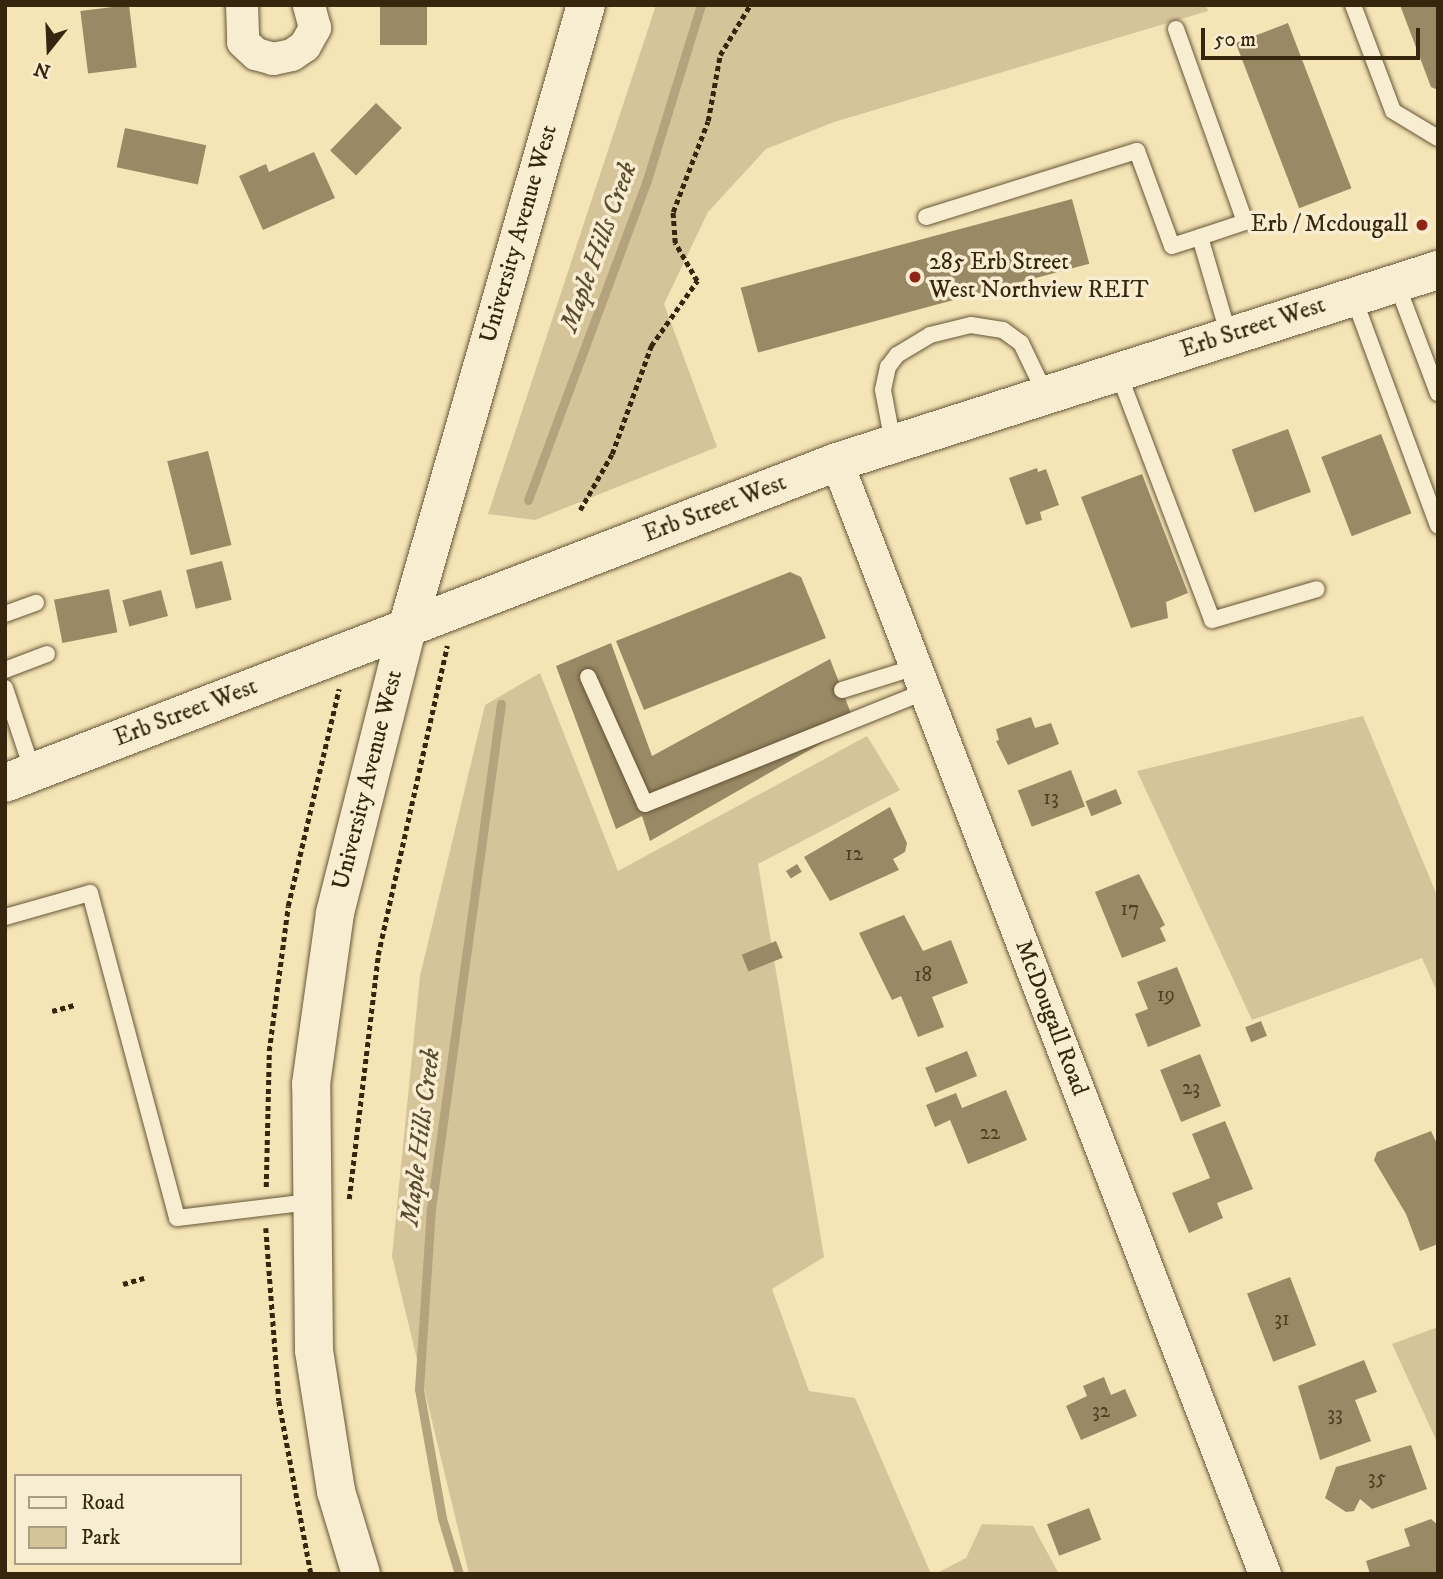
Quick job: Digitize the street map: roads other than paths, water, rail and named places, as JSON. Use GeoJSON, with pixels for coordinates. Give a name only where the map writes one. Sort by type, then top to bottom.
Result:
{"type":"FeatureCollection","features":[{"type":"Feature","properties":{"kind":"main road","name":"University Avenue West"},"geometry":{"type":"LineString","coordinates":[[360,1574],[336,1491],[314,1350],[310,1202],[311,1084],[335,913],[407,628],[586,5]]}},
{"type":"Feature","properties":{"kind":"main road","name":"Erb Street West"},"geometry":{"type":"LineString","coordinates":[[19,777],[837,462],[1045,393],[1438,270]]}},
{"type":"Feature","properties":{"kind":"street"},"geometry":{"type":"LineString","coordinates":[[242,5],[243,42],[256,54],[273,59],[292,55],[305,46],[315,28],[309,5]]}},
{"type":"Feature","properties":{"kind":"street","name":"McDougall Road"},"geometry":{"type":"LineString","coordinates":[[837,462],[1265,1574]]}},
{"type":"Feature","properties":{"kind":"lane"},"geometry":{"type":"LineString","coordinates":[[1353,5],[1393,111],[1438,138]]}},
{"type":"Feature","properties":{"kind":"lane"},"geometry":{"type":"LineString","coordinates":[[926,217],[1137,151],[1172,246],[1245,222],[1177,29]]}},
{"type":"Feature","properties":{"kind":"lane"},"geometry":{"type":"LineString","coordinates":[[1200,237],[1229,336]]}},
{"type":"Feature","properties":{"kind":"lane"},"geometry":{"type":"LineString","coordinates":[[1396,282],[1438,394]]}},
{"type":"Feature","properties":{"kind":"lane"},"geometry":{"type":"LineString","coordinates":[[1353,296],[1438,526]]}},
{"type":"Feature","properties":{"kind":"lane"},"geometry":{"type":"LineString","coordinates":[[892,443],[883,390],[888,367],[897,355],[930,335],[971,325],[1003,330],[1021,343],[1045,393]]}},
{"type":"Feature","properties":{"kind":"lane"},"geometry":{"type":"LineString","coordinates":[[1118,372],[1212,620],[1317,589]]}},
{"type":"Feature","properties":{"kind":"lane"},"geometry":{"type":"LineString","coordinates":[[5,614],[36,603]]}},
{"type":"Feature","properties":{"kind":"lane"},"geometry":{"type":"LineString","coordinates":[[5,670],[47,654]]}},
{"type":"Feature","properties":{"kind":"lane"},"geometry":{"type":"LineString","coordinates":[[587,677],[645,804],[921,679]]}},
{"type":"Feature","properties":{"kind":"lane"},"geometry":{"type":"LineString","coordinates":[[842,690],[921,679]]}},
{"type":"Feature","properties":{"kind":"lane"},"geometry":{"type":"LineString","coordinates":[[5,688],[19,777]]}},
{"type":"Feature","properties":{"kind":"lane"},"geometry":{"type":"LineString","coordinates":[[5,917],[90,893],[177,1218],[310,1202]]}},
{"type":"Feature","properties":{"kind":"waterway","name":"Maple Hills Creek"},"geometry":{"type":"LineString","coordinates":[[528,500],[647,180],[701,5]]}},
{"type":"Feature","properties":{"kind":"waterway","name":"Maple Hills Creek"},"geometry":{"type":"LineString","coordinates":[[459,1574],[442,1518],[419,1389],[431,1209],[501,704]]}},
{"type":"Feature","properties":{"kind":"place","name":"Erb / Mcdougall"},"geometry":{"type":"Point","coordinates":[1422,225]}},
{"type":"Feature","properties":{"kind":"place","name":"285 Erb Street West Northview REIT"},"geometry":{"type":"Point","coordinates":[915,277]}}]}
